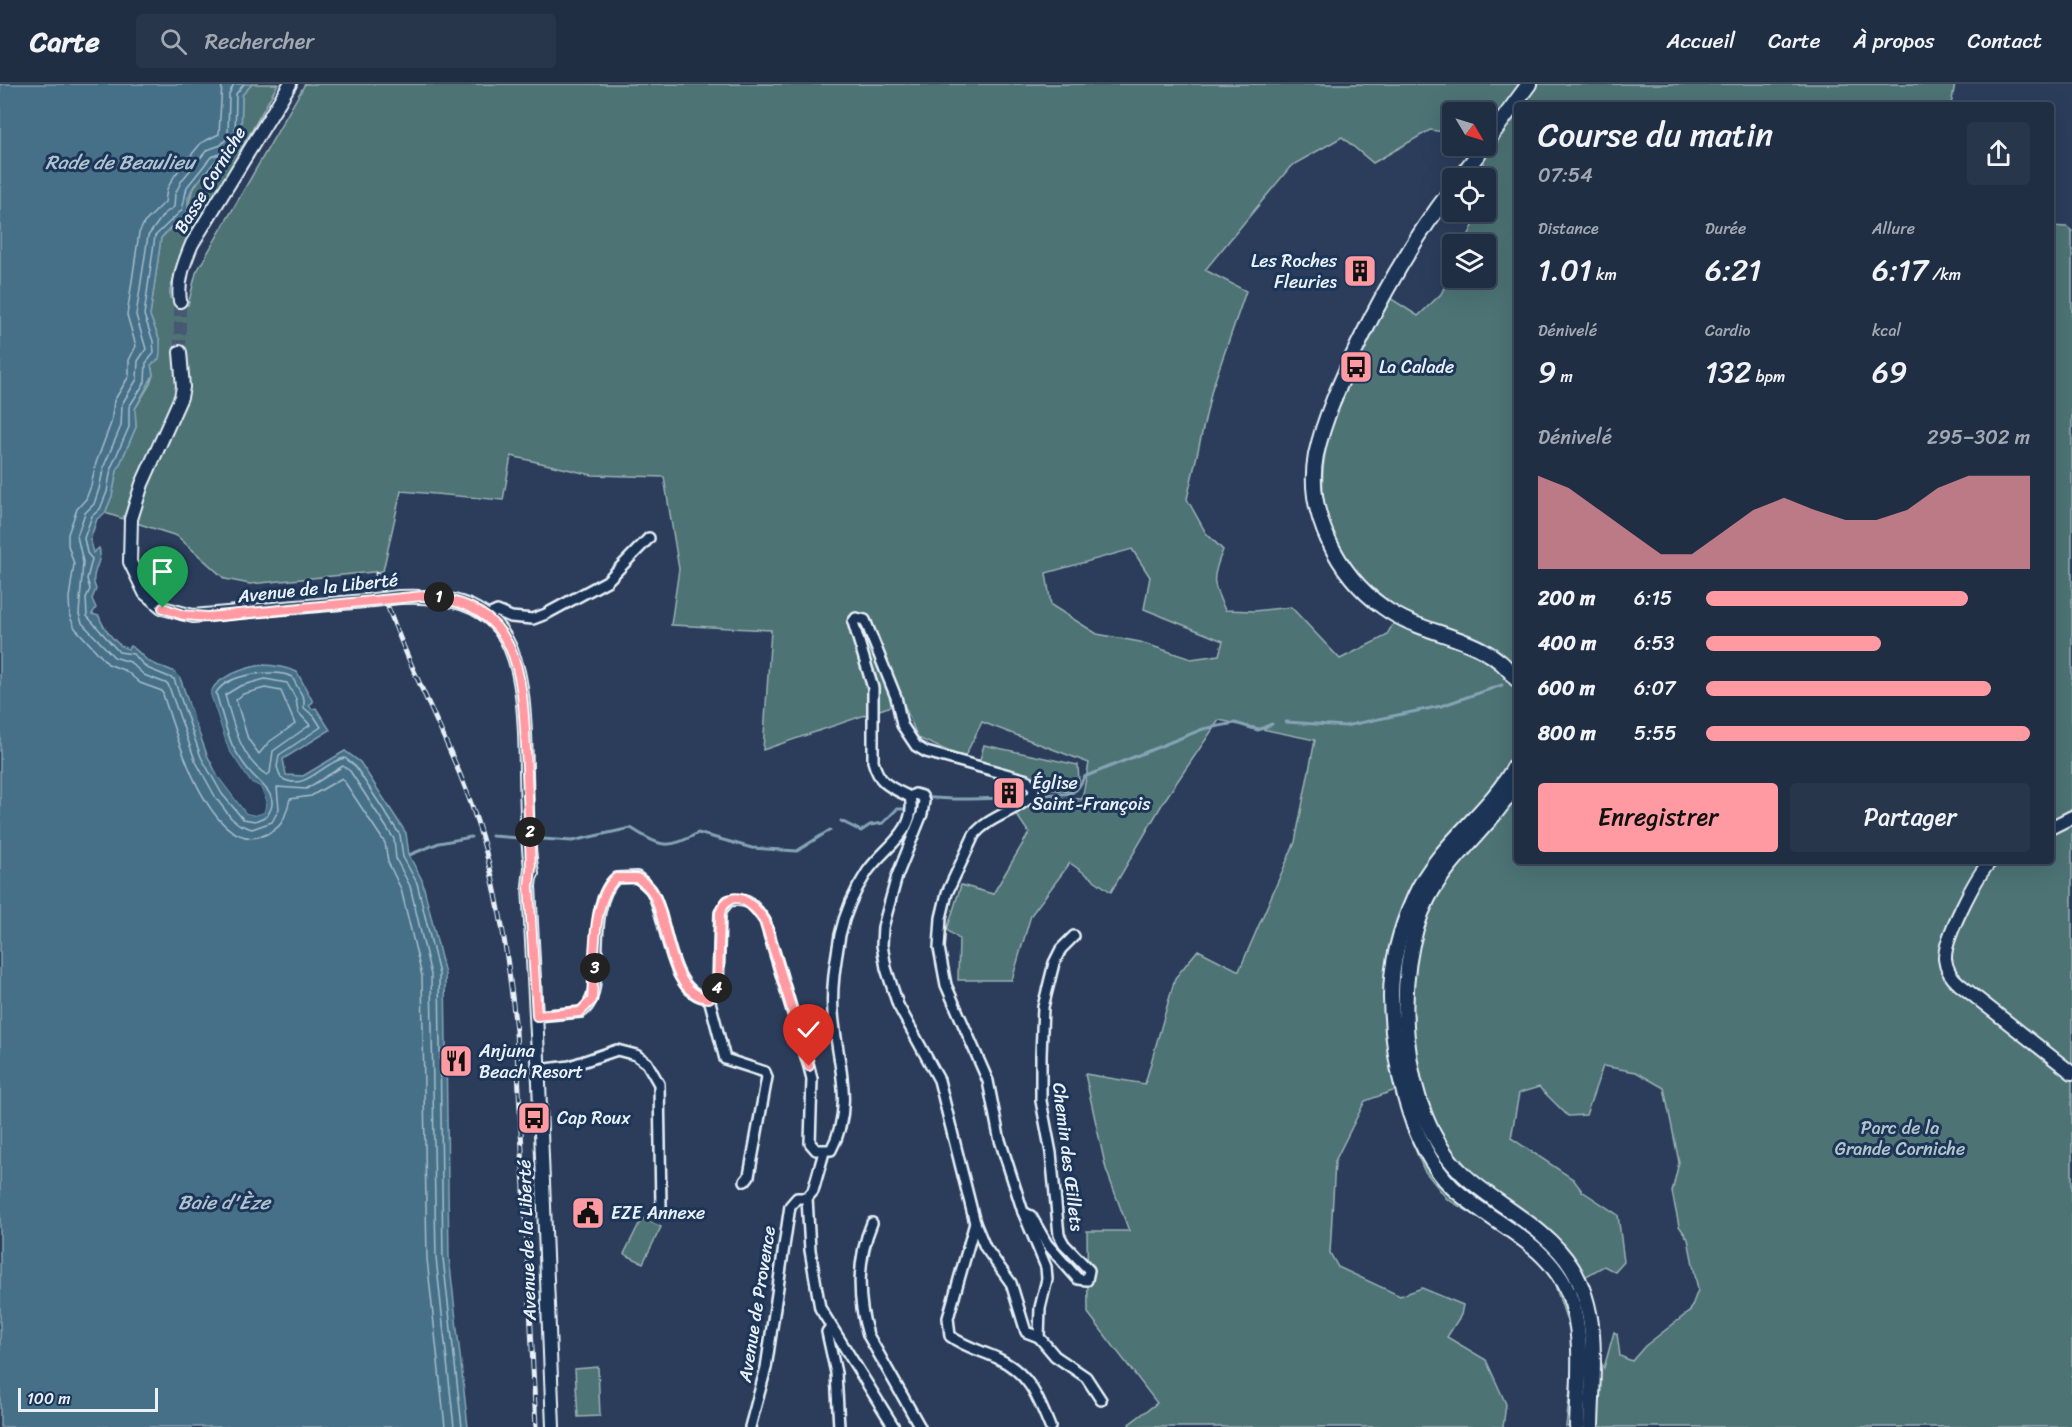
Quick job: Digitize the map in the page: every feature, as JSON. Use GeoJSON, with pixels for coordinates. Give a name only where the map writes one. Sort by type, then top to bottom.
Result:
{"type":"FeatureCollection","features":[{"type":"Feature","properties":{"kind":"main road","name":"Basse Corniche"},"geometry":{"type":"LineString","coordinates":[[180,301],[178,288],[184,261],[192,244],[290,84]]}},
{"type":"Feature","properties":{"kind":"main road"},"geometry":{"type":"LineString","coordinates":[[1516,102],[1529,84]]}},
{"type":"Feature","properties":{"kind":"main road"},"geometry":{"type":"LineString","coordinates":[[1496,129],[1514,104]]}},
{"type":"Feature","properties":{"kind":"main road"},"geometry":{"type":"LineString","coordinates":[[1442,203],[1401,261],[1346,371],[1316,455],[1316,487],[1325,531],[1344,569],[1364,591],[1390,612],[1420,627],[1481,647],[1514,677]]}},
{"type":"Feature","properties":{"kind":"main road","name":"Avenue de la Liberté"},"geometry":{"type":"LineString","coordinates":[[180,352],[183,387],[181,397],[134,509],[130,562],[145,593],[163,608],[183,615],[208,617],[399,597],[444,598],[468,605],[486,616],[503,634],[519,668],[523,692],[531,868],[529,886],[537,1016],[553,1427]]}},
{"type":"Feature","properties":{"kind":"main road"},"geometry":{"type":"LineString","coordinates":[[1503,665],[1514,687]]}},
{"type":"Feature","properties":{"kind":"main road"},"geometry":{"type":"LineString","coordinates":[[1514,767],[1502,787],[1441,855],[1420,885],[1400,939],[1391,996],[1401,1073],[1417,1134],[1426,1154],[1452,1186],[1477,1207],[1534,1246],[1550,1261],[1568,1292],[1579,1351],[1577,1427]]}},
{"type":"Feature","properties":{"kind":"main road"},"geometry":{"type":"LineString","coordinates":[[1514,786],[1440,878],[1428,898],[1412,943],[1404,999],[1407,1035],[1419,1099],[1430,1128],[1450,1161],[1473,1183],[1525,1219],[1530,1227]]}},
{"type":"Feature","properties":{"kind":"main road"},"geometry":{"type":"LineString","coordinates":[[2054,826],[2072,817]]}},
{"type":"Feature","properties":{"kind":"main road"},"geometry":{"type":"LineString","coordinates":[[1989,864],[1979,876],[1949,941],[1945,959],[1948,969],[1959,984],[2072,1073]]}},
{"type":"Feature","properties":{"kind":"main road"},"geometry":{"type":"LineString","coordinates":[[1419,1099],[1419,1115],[1432,1145],[1477,1207],[1498,1211],[1530,1227],[1562,1252],[1573,1269],[1585,1298],[1592,1334],[1591,1427]]}},
{"type":"Feature","properties":{"kind":"street"},"geometry":{"type":"LineString","coordinates":[[486,616],[497,611],[511,617],[533,619],[546,614],[607,581],[649,538]]}},
{"type":"Feature","properties":{"kind":"street"},"geometry":{"type":"LineString","coordinates":[[1039,1337],[1026,1332],[1011,1283],[985,1247],[975,1223],[939,1080],[898,1005],[882,945],[883,927],[897,876],[922,814],[924,801],[922,796],[915,794],[910,797],[888,788],[876,772],[873,761],[873,688],[854,622],[856,618],[865,620],[896,697],[902,725],[916,746],[926,752],[1027,780],[1034,789],[1033,795],[1026,802],[980,827],[974,835],[947,893],[941,918],[939,948],[946,985],[988,1081],[999,1137],[1023,1212],[1046,1267],[1047,1279],[1040,1308],[1039,1337],[1044,1346],[1055,1356],[1078,1370],[1101,1400]]}},
{"type":"Feature","properties":{"kind":"street","name":"Avenue de Provence"},"geometry":{"type":"LineString","coordinates":[[894,1427],[830,1328],[815,1294],[807,1198],[813,1191],[824,1152],[831,1150],[836,1141],[844,1096],[845,1080],[833,1000],[844,915],[868,870],[908,824],[911,812],[910,797]]}},
{"type":"Feature","properties":{"kind":"street"},"geometry":{"type":"LineString","coordinates":[[537,1016],[580,1012],[587,1009],[592,1000],[600,902],[606,886],[616,878],[626,876],[637,878],[652,892],[672,957],[683,981],[694,993],[709,998]]}},
{"type":"Feature","properties":{"kind":"street"},"geometry":{"type":"LineString","coordinates":[[709,998],[718,986],[720,913],[728,901],[747,901],[754,905],[765,921],[792,1004],[812,1080],[808,1135],[816,1150],[824,1152]]}},
{"type":"Feature","properties":{"kind":"street","name":"Chemin des Œillets"},"geometry":{"type":"LineString","coordinates":[[1023,1212],[1031,1216],[1047,1244],[1078,1280],[1087,1280],[1089,1270],[1064,1244],[1059,1235],[1051,1153],[1041,1101],[1044,1007],[1054,963],[1061,949],[1074,936]]}},
{"type":"Feature","properties":{"kind":"street"},"geometry":{"type":"LineString","coordinates":[[709,998],[725,1059],[765,1072],[767,1077],[749,1176],[745,1181]]}},
{"type":"Feature","properties":{"kind":"street"},"geometry":{"type":"LineString","coordinates":[[539,1070],[570,1066],[617,1050],[636,1055],[647,1063],[659,1084],[661,1206]]}},
{"type":"Feature","properties":{"kind":"street","name":"Avenue de Provence"},"geometry":{"type":"LineString","coordinates":[[750,1427],[766,1368],[790,1206],[797,1198],[807,1198]]}},
{"type":"Feature","properties":{"kind":"street"},"geometry":{"type":"LineString","coordinates":[[872,1223],[863,1242],[861,1262],[864,1321],[868,1335],[920,1427]]}},
{"type":"Feature","properties":{"kind":"street"},"geometry":{"type":"LineString","coordinates":[[975,1223],[948,1317],[950,1336],[1018,1371],[1036,1391],[1050,1427]]}},
{"type":"Feature","properties":{"kind":"street"},"geometry":{"type":"LineString","coordinates":[[830,1328],[827,1332],[836,1373],[839,1427]]}},
{"type":"Feature","properties":{"kind":"green space","name":"Parc de la Grande Corniche"},"geometry":{"type":"Polygon","coordinates":[[[252,84],[278,84],[180,257],[170,290],[170,298],[188,305],[196,273],[305,84],[1955,84],[1952,102],[1514,102],[1514,864],[2054,864],[2054,226],[2067,227],[2072,231],[2072,1427],[1566,1427],[1573,1362],[1572,1336],[1554,1282],[1536,1255],[1520,1242],[1447,1199],[1424,1170],[1406,1128],[1398,1089],[1365,1101],[1335,1161],[1330,1253],[1338,1267],[1400,1296],[1422,1288],[1463,1305],[1461,1315],[1447,1337],[1486,1360],[1506,1404],[1503,1427],[1131,1427],[1129,1424],[1157,1403],[1088,1313],[1087,1231],[1129,1231],[1106,1169],[1085,1074],[1145,1084],[1175,978],[1198,950],[1239,971],[1295,842],[1315,740],[1219,720],[1164,801],[1111,892],[1070,863],[1031,915],[1012,980],[958,980],[959,939],[947,930],[961,885],[993,894],[1029,833],[1016,814],[1039,796],[1082,799],[1089,763],[982,722],[964,758],[918,738],[903,702],[763,750],[771,630],[671,625],[679,569],[664,477],[592,475],[511,456],[503,500],[401,491],[383,571],[250,584],[225,579],[177,536],[105,513],[112,496],[117,471],[136,427],[135,409],[150,384],[153,375],[151,365],[159,352],[160,341],[150,316],[161,238],[188,211],[189,200],[199,180],[223,155],[241,141],[242,95],[252,84]],[[1442,102],[1442,132],[1430,130],[1373,163],[1342,137],[1291,166],[1205,270],[1246,291],[1212,389],[1187,499],[1206,533],[1223,550],[1216,568],[1215,587],[1225,610],[1254,611],[1291,607],[1340,659],[1386,636],[1401,611],[1372,590],[1343,554],[1327,518],[1323,482],[1327,445],[1337,409],[1390,298],[1418,316],[1441,294],[1444,288],[1496,288],[1496,234],[1469,234],[1475,222],[1496,222],[1496,168],[1486,168],[1482,156],[1496,156],[1496,102],[1442,102]],[[1132,549],[1046,573],[1051,605],[1097,634],[1140,642],[1191,659],[1219,655],[1223,641],[1144,609],[1150,577],[1132,549]],[[1603,1066],[1586,1115],[1568,1116],[1539,1087],[1519,1093],[1511,1138],[1573,1179],[1582,1191],[1618,1215],[1624,1262],[1615,1272],[1604,1266],[1586,1276],[1598,1318],[1597,1354],[1604,1368],[1614,1332],[1617,1334],[1620,1356],[1632,1361],[1645,1346],[1690,1311],[1698,1290],[1688,1239],[1679,1226],[1672,1192],[1679,1162],[1664,1088],[1636,1072],[1603,1066]]]}},
{"type":"Feature","properties":{"kind":"green space"},"geometry":{"type":"Polygon","coordinates":[[[984,745],[1078,765],[1079,782],[1070,792],[1042,788],[1039,778],[979,763],[984,745]]]}},
{"type":"Feature","properties":{"kind":"green space"},"geometry":{"type":"Polygon","coordinates":[[[642,1218],[661,1227],[643,1263],[624,1254],[642,1218]]]}},
{"type":"Feature","properties":{"kind":"green space"},"geometry":{"type":"Polygon","coordinates":[[[598,1367],[600,1416],[578,1417],[575,1369],[598,1367]]]}},
{"type":"Feature","properties":{"kind":"water","name":"Baie d'Èze"},"geometry":{"type":"Polygon","coordinates":[[[0,84],[252,84],[242,95],[241,141],[228,158],[216,160],[192,189],[188,198],[188,211],[182,220],[174,223],[161,238],[150,316],[160,341],[159,359],[151,365],[153,375],[135,409],[136,427],[117,471],[112,496],[105,513],[97,519],[90,540],[93,553],[99,548],[100,553],[94,578],[96,589],[92,599],[96,608],[92,614],[99,616],[106,630],[123,647],[128,649],[130,646],[150,662],[179,675],[207,755],[218,776],[246,813],[255,815],[264,812],[266,800],[260,787],[250,782],[228,749],[210,694],[218,683],[232,674],[256,666],[272,666],[297,672],[313,702],[309,705],[312,709],[316,708],[330,730],[283,759],[286,775],[303,776],[345,751],[360,762],[406,833],[409,855],[422,880],[445,974],[449,1257],[468,1427],[0,1427],[0,84]]]}},
{"type":"Feature","properties":{"kind":"pier"},"geometry":{"type":"Polygon","coordinates":[[[177,669],[186,680],[196,716],[220,775],[243,806],[254,812],[262,809],[263,801],[257,789],[247,784],[225,750],[207,694],[210,686],[214,684],[210,694],[228,749],[250,782],[260,787],[266,800],[264,812],[255,815],[246,813],[218,776],[193,717],[183,681],[173,670],[177,669]]]}},
{"type":"Feature","properties":{"kind":"waterway"},"geometry":{"type":"LineString","coordinates":[[1286,722],[1345,726],[1441,706],[1502,685]]}},
{"type":"Feature","properties":{"kind":"waterway"},"geometry":{"type":"LineString","coordinates":[[1042,795],[1072,793],[1084,777],[1203,729],[1235,723],[1258,730],[1272,724]]}},
{"type":"Feature","properties":{"kind":"waterway"},"geometry":{"type":"LineString","coordinates":[[925,797],[962,799],[1024,797]]}},
{"type":"Feature","properties":{"kind":"waterway"},"geometry":{"type":"LineString","coordinates":[[841,821],[861,831],[870,825],[883,823],[897,809],[908,809]]}},
{"type":"Feature","properties":{"kind":"waterway"},"geometry":{"type":"LineString","coordinates":[[542,839],[572,841],[631,828],[649,839],[664,844],[679,842],[698,833],[752,848],[797,851],[830,830]]}},
{"type":"Feature","properties":{"kind":"waterway"},"geometry":{"type":"LineString","coordinates":[[492,836],[520,838]]}},
{"type":"Feature","properties":{"kind":"waterway"},"geometry":{"type":"LineString","coordinates":[[409,855],[439,843],[471,837]]}},
{"type":"Feature","properties":{"kind":"tunnel"},"geometry":{"type":"LineString","coordinates":[[180,301],[180,352]]}},
{"type":"Feature","properties":{"kind":"railway"},"geometry":{"type":"LineString","coordinates":[[377,574],[395,626],[461,777],[472,808],[491,870],[503,934],[516,1031],[536,1427]]}},
{"type":"Feature","properties":{"kind":"place","name":"Les Roches Fleuries"},"geometry":{"type":"Point","coordinates":[1360,271]}},
{"type":"Feature","properties":{"kind":"place","name":"La Calade"},"geometry":{"type":"Point","coordinates":[1356,367]}},
{"type":"Feature","properties":{"kind":"place","name":"Église Saint-François"},"geometry":{"type":"Point","coordinates":[1009,793]}},
{"type":"Feature","properties":{"kind":"place","name":"Anjuna Beach Resort"},"geometry":{"type":"Point","coordinates":[456,1061]}},
{"type":"Feature","properties":{"kind":"place","name":"Cap Roux"},"geometry":{"type":"Point","coordinates":[534,1118]}},
{"type":"Feature","properties":{"kind":"place","name":"EZE Annexe"},"geometry":{"type":"Point","coordinates":[588,1213]}},
{"type":"Feature","properties":{"kind":"route"},"geometry":{"type":"LineString","coordinates":[[163,608],[183,615],[208,617],[423,596],[444,598],[468,605],[486,616],[503,634],[514,655],[523,692],[531,868],[529,886],[537,1016],[580,1012],[587,1009],[592,1000],[600,902],[606,886],[616,878],[626,876],[637,878],[645,883],[652,892],[672,957],[683,981],[702,998],[709,998],[718,986],[720,913],[723,905],[728,901],[739,899],[754,905],[765,921],[809,1066]]}},
{"type":"Feature","properties":{"kind":"water label","name":"Rade de Beaulieu"},"geometry":{"type":"Point","coordinates":[120,162]}}]}
